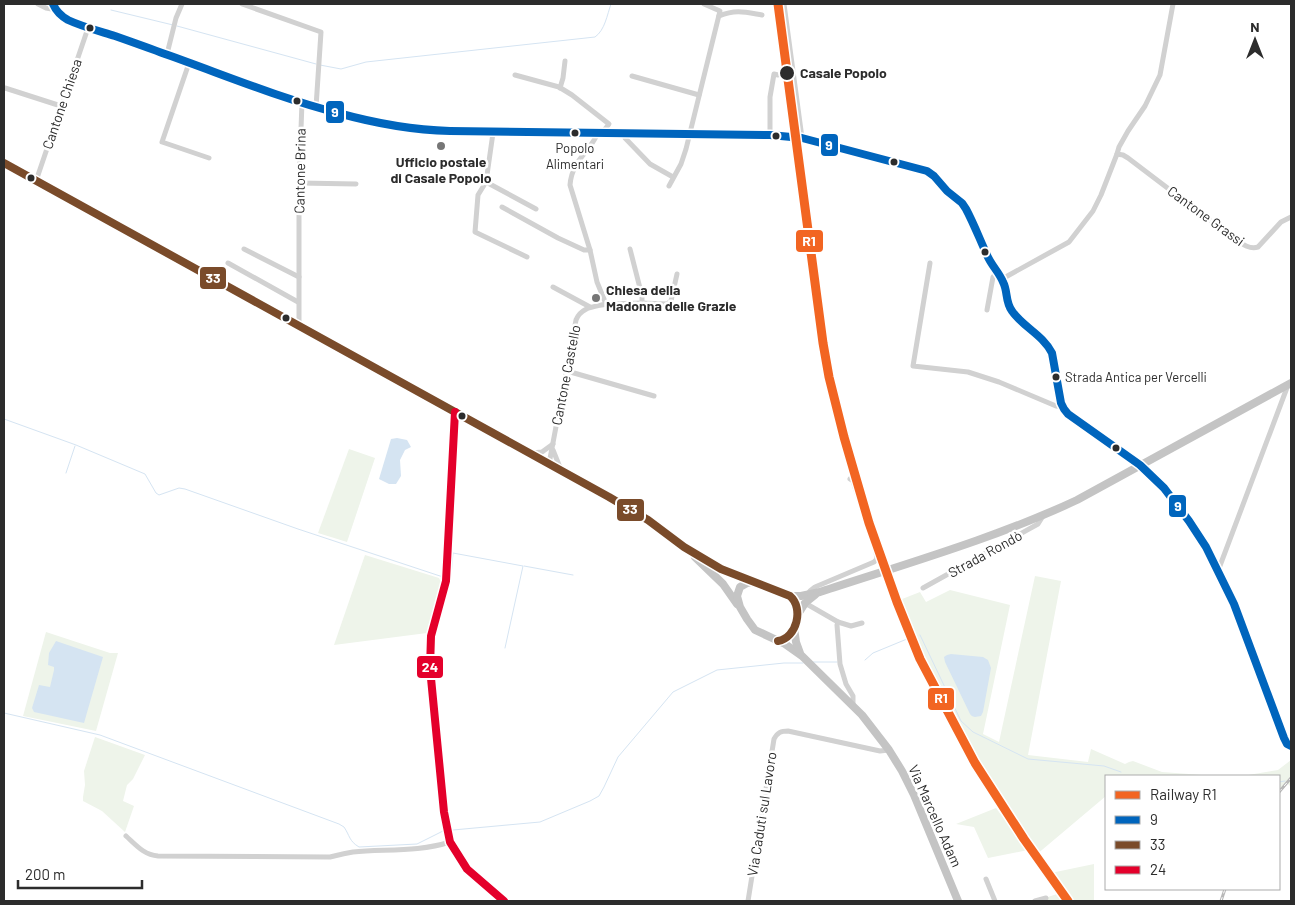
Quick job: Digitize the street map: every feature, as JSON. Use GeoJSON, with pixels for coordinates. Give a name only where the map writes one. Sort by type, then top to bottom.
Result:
{"type":"FeatureCollection","features":[{"type":"Feature","properties":{"kind":"main road"},"geometry":{"type":"LineString","coordinates":[[4,163],[639,514],[684,547],[721,569],[790,596],[806,600]]}},
{"type":"Feature","properties":{"kind":"main road"},"geometry":{"type":"LineString","coordinates":[[684,547],[723,584],[740,607],[746,619],[756,630],[778,641],[783,640],[794,626],[806,600],[820,592],[1043,516],[1077,500],[1290,384]]}},
{"type":"Feature","properties":{"kind":"main road"},"geometry":{"type":"LineString","coordinates":[[740,607],[737,596],[738,589],[743,584],[753,582]]}},
{"type":"Feature","properties":{"kind":"main road"},"geometry":{"type":"LineString","coordinates":[[790,596],[796,604],[798,616]]}},
{"type":"Feature","properties":{"kind":"main road","name":"Via Marcello Adam"},"geometry":{"type":"LineString","coordinates":[[794,626],[796,642],[805,660]]}},
{"type":"Feature","properties":{"kind":"main road","name":"Via Marcello Adam"},"geometry":{"type":"LineString","coordinates":[[778,641],[805,660],[853,706],[890,750],[914,794],[958,901]]}},
{"type":"Feature","properties":{"kind":"street"},"geometry":{"type":"LineString","coordinates":[[38,4],[46,8],[55,7],[68,19],[88,28],[316,107],[378,123],[445,131],[493,133],[770,135],[800,138],[931,173],[966,209],[988,257],[1002,279],[1008,304],[1012,312],[1042,339],[1052,353],[1063,407],[1068,414],[1140,465],[1164,488],[1206,547],[1245,631],[1286,744],[1291,746]]}},
{"type":"Feature","properties":{"kind":"street"},"geometry":{"type":"LineString","coordinates":[[167,54],[174,25],[182,4]]}},
{"type":"Feature","properties":{"kind":"street"},"geometry":{"type":"LineString","coordinates":[[242,4],[321,32],[316,107]]}},
{"type":"Feature","properties":{"kind":"street"},"geometry":{"type":"LineString","coordinates":[[669,186],[681,164],[720,11],[704,4]]}},
{"type":"Feature","properties":{"kind":"street"},"geometry":{"type":"LineString","coordinates":[[784,4],[800,138]]}},
{"type":"Feature","properties":{"kind":"street"},"geometry":{"type":"LineString","coordinates":[[1002,279],[1069,242],[1093,211],[1119,147],[1145,106],[1160,75],[1173,4]]}},
{"type":"Feature","properties":{"kind":"street"},"geometry":{"type":"LineString","coordinates":[[719,16],[730,11],[762,15]]}},
{"type":"Feature","properties":{"kind":"street","name":"Cantone Chiesa"},"geometry":{"type":"LineString","coordinates":[[36,181],[88,28]]}},
{"type":"Feature","properties":{"kind":"street"},"geometry":{"type":"LineString","coordinates":[[560,88],[565,61]]}},
{"type":"Feature","properties":{"kind":"street"},"geometry":{"type":"LineString","coordinates":[[189,63],[162,142],[208,158]]}},
{"type":"Feature","properties":{"kind":"street"},"geometry":{"type":"LineString","coordinates":[[770,135],[770,96],[774,74],[778,75]]}},
{"type":"Feature","properties":{"kind":"street"},"geometry":{"type":"LineString","coordinates":[[515,75],[560,88],[609,124],[574,167],[570,185],[590,250],[597,282],[606,304]]}},
{"type":"Feature","properties":{"kind":"street"},"geometry":{"type":"LineString","coordinates":[[632,76],[699,95]]}},
{"type":"Feature","properties":{"kind":"street"},"geometry":{"type":"LineString","coordinates":[[5,88],[61,106]]}},
{"type":"Feature","properties":{"kind":"street","name":"Cantone Brina"},"geometry":{"type":"LineString","coordinates":[[298,326],[302,102]]}},
{"type":"Feature","properties":{"kind":"street"},"geometry":{"type":"LineString","coordinates":[[493,133],[486,182],[478,194],[475,232],[527,257]]}},
{"type":"Feature","properties":{"kind":"street"},"geometry":{"type":"LineString","coordinates":[[625,134],[625,138],[650,164],[673,177]]}},
{"type":"Feature","properties":{"kind":"street","name":"Cantone Grassi"},"geometry":{"type":"LineString","coordinates":[[1117,154],[1128,158],[1224,232],[1250,248],[1258,247],[1281,222],[1291,217]]}},
{"type":"Feature","properties":{"kind":"street"},"geometry":{"type":"LineString","coordinates":[[462,164],[488,165]]}},
{"type":"Feature","properties":{"kind":"street"},"geometry":{"type":"LineString","coordinates":[[486,182],[536,209]]}},
{"type":"Feature","properties":{"kind":"street"},"geometry":{"type":"LineString","coordinates":[[300,183],[356,184]]}},
{"type":"Feature","properties":{"kind":"street"},"geometry":{"type":"LineString","coordinates":[[502,207],[558,238],[584,250],[590,250]]}},
{"type":"Feature","properties":{"kind":"street"},"geometry":{"type":"LineString","coordinates":[[244,249],[299,277]]}},
{"type":"Feature","properties":{"kind":"street"},"geometry":{"type":"LineString","coordinates":[[630,249],[642,296],[642,303]]}},
{"type":"Feature","properties":{"kind":"street"},"geometry":{"type":"LineString","coordinates":[[228,263],[298,302]]}},
{"type":"Feature","properties":{"kind":"street"},"geometry":{"type":"LineString","coordinates":[[930,263],[913,366],[968,372],[1063,407]]}},
{"type":"Feature","properties":{"kind":"street"},"geometry":{"type":"LineString","coordinates":[[988,310],[993,277],[997,272]]}},
{"type":"Feature","properties":{"kind":"street","name":"Cantone Castello"},"geometry":{"type":"LineString","coordinates":[[549,464],[578,316],[590,307],[606,304],[667,304],[671,301],[677,274]]}},
{"type":"Feature","properties":{"kind":"street"},"geometry":{"type":"LineString","coordinates":[[553,287],[590,307]]}},
{"type":"Feature","properties":{"kind":"street"},"geometry":{"type":"LineString","coordinates":[[567,370],[654,396]]}},
{"type":"Feature","properties":{"kind":"street"},"geometry":{"type":"LineString","coordinates":[[1218,571],[1290,384]]}},
{"type":"Feature","properties":{"kind":"street"},"geometry":{"type":"LineString","coordinates":[[455,412],[446,581],[431,636],[430,668],[444,812],[450,842],[467,869],[504,901]]}},
{"type":"Feature","properties":{"kind":"street"},"geometry":{"type":"LineString","coordinates":[[528,453],[542,452],[553,446],[559,464],[566,473]]}},
{"type":"Feature","properties":{"kind":"street"},"geometry":{"type":"LineString","coordinates":[[850,479],[853,481],[877,559],[815,587],[810,591],[806,600],[838,622],[851,626],[862,623]]}},
{"type":"Feature","properties":{"kind":"street","name":"Strada Rondò"},"geometry":{"type":"LineString","coordinates":[[923,588],[1038,524],[1043,516]]}},
{"type":"Feature","properties":{"kind":"street"},"geometry":{"type":"LineString","coordinates":[[838,622],[840,661],[846,684],[853,696],[853,706]]}},
{"type":"Feature","properties":{"kind":"street","name":"Via Caduti sul Lavoro"},"geometry":{"type":"LineString","coordinates":[[748,901],[774,738],[778,733],[788,731],[880,751],[890,750]]}},
{"type":"Feature","properties":{"kind":"street"},"geometry":{"type":"LineString","coordinates":[[870,748],[884,743]]}},
{"type":"Feature","properties":{"kind":"street"},"geometry":{"type":"LineString","coordinates":[[126,836],[143,852],[151,856],[330,857],[352,852],[407,849],[450,842]]}},
{"type":"Feature","properties":{"kind":"street"},"geometry":{"type":"LineString","coordinates":[[986,879],[995,901]]}},
{"type":"Feature","properties":{"kind":"street"},"geometry":{"type":"LineString","coordinates":[[1035,901],[1046,898]]}},
{"type":"Feature","properties":{"kind":"shaded area"},"geometry":{"type":"Polygon","coordinates":[[[349,449],[375,458],[347,542],[318,533],[349,449]]]}},
{"type":"Feature","properties":{"kind":"shaded area"},"geometry":{"type":"Polygon","coordinates":[[[365,555],[439,578],[441,582],[427,633],[334,645],[365,555]]]}},
{"type":"Feature","properties":{"kind":"shaded area"},"geometry":{"type":"Polygon","coordinates":[[[1035,576],[1061,581],[1028,755],[1088,762],[1091,749],[1125,764],[1133,761],[1162,772],[1202,775],[1105,775],[1105,797],[1036,855],[975,763],[897,601],[920,592],[926,602],[950,590],[1010,605],[983,734],[999,742],[1035,576]]]}},
{"type":"Feature","properties":{"kind":"shaded area"},"geometry":{"type":"Polygon","coordinates":[[[46,632],[110,653],[118,653],[96,731],[23,716],[46,632]]]}},
{"type":"Feature","properties":{"kind":"shaded area"},"geometry":{"type":"Polygon","coordinates":[[[95,737],[145,755],[133,779],[127,785],[123,801],[134,806],[125,832],[102,811],[83,801],[84,771],[95,737]]]}},
{"type":"Feature","properties":{"kind":"shaded area"},"geometry":{"type":"Polygon","coordinates":[[[1291,760],[1291,787],[1286,782],[1280,791],[1280,775],[1248,775],[1278,770],[1291,760]]]}},
{"type":"Feature","properties":{"kind":"shaded area"},"geometry":{"type":"Polygon","coordinates":[[[996,808],[1028,850],[988,858],[974,827],[956,824],[996,808]]]}},
{"type":"Feature","properties":{"kind":"shaded area"},"geometry":{"type":"Polygon","coordinates":[[[1094,864],[1094,901],[1036,901],[1060,893],[1046,874],[1094,864]]]}},
{"type":"Feature","properties":{"kind":"water"},"geometry":{"type":"Polygon","coordinates":[[[391,439],[407,440],[411,447],[405,450],[400,460],[401,476],[396,484],[389,484],[379,479],[391,439]]]}},
{"type":"Feature","properties":{"kind":"water"},"geometry":{"type":"Polygon","coordinates":[[[56,641],[103,657],[84,723],[34,712],[32,708],[39,685],[50,687],[54,667],[48,665],[49,653],[56,641]]]}},
{"type":"Feature","properties":{"kind":"water"},"geometry":{"type":"Polygon","coordinates":[[[951,654],[983,657],[988,660],[991,668],[981,716],[973,717],[970,714],[945,662],[944,657],[951,654]]]}},
{"type":"Feature","properties":{"kind":"waterway"},"geometry":{"type":"LineString","coordinates":[[320,65],[341,69],[366,62],[595,37],[603,26],[611,4]]}},
{"type":"Feature","properties":{"kind":"waterway"},"geometry":{"type":"LineString","coordinates":[[111,10],[173,25]]}},
{"type":"Feature","properties":{"kind":"waterway"},"geometry":{"type":"LineString","coordinates":[[177,26],[316,64]]}},
{"type":"Feature","properties":{"kind":"waterway"},"geometry":{"type":"LineString","coordinates":[[4,419],[76,445],[145,474],[159,495],[179,488],[185,489],[443,577]]}},
{"type":"Feature","properties":{"kind":"waterway"},"geometry":{"type":"LineString","coordinates":[[66,473],[75,446]]}},
{"type":"Feature","properties":{"kind":"waterway"},"geometry":{"type":"LineString","coordinates":[[450,579],[453,553],[523,566],[505,648]]}},
{"type":"Feature","properties":{"kind":"waterway"},"geometry":{"type":"LineString","coordinates":[[524,566],[573,575]]}},
{"type":"Feature","properties":{"kind":"waterway"},"geometry":{"type":"LineString","coordinates":[[920,635],[961,721],[973,732],[1028,759],[1104,766],[1121,772]]}},
{"type":"Feature","properties":{"kind":"waterway"},"geometry":{"type":"LineString","coordinates":[[865,660],[873,653],[907,639]]}},
{"type":"Feature","properties":{"kind":"waterway"},"geometry":{"type":"LineString","coordinates":[[812,662],[837,662]]}},
{"type":"Feature","properties":{"kind":"waterway"},"geometry":{"type":"LineString","coordinates":[[453,830],[540,822],[590,801],[599,796],[618,757],[673,692],[717,670],[784,663],[803,663]]}},
{"type":"Feature","properties":{"kind":"waterway"},"geometry":{"type":"LineString","coordinates":[[4,713],[100,735],[339,824],[344,827],[351,840],[359,847],[417,844],[443,831]]}},
{"type":"Feature","properties":{"kind":"waterway"},"geometry":{"type":"LineString","coordinates":[[1280,782],[1285,781]]}},
{"type":"Feature","properties":{"kind":"railway"},"geometry":{"type":"LineString","coordinates":[[780,4],[826,342],[844,437]]}},
{"type":"Feature","properties":{"kind":"railway"},"geometry":{"type":"LineString","coordinates":[[1280,791],[1291,778]]}},
{"type":"Feature","properties":{"kind":"railway"},"geometry":{"type":"LineString","coordinates":[[1221,901],[1225,890]]}},
{"type":"Feature","properties":{"kind":"rail line","name":"R1"},"geometry":{"type":"LineString","coordinates":[[778,4],[823,343],[829,377],[844,437],[869,523],[897,602],[920,659],[975,763],[1024,839],[1068,901]]}},
{"type":"Feature","properties":{"kind":"transit line","name":"9"},"geometry":{"type":"LineString","coordinates":[[53,4],[63,17],[79,25],[294,100],[379,123],[407,128],[450,131],[770,135],[802,138],[927,171],[962,203],[972,220],[989,259],[1003,282],[1010,308],[1022,322],[1044,341],[1052,353],[1061,403],[1064,409],[1068,414],[1140,465],[1164,488],[1206,547],[1234,604],[1284,738],[1287,744],[1291,746]]}},
{"type":"Feature","properties":{"kind":"transit line","name":"33"},"geometry":{"type":"LineString","coordinates":[[4,163],[609,497],[648,520],[684,547],[721,569],[790,596],[797,608],[796,622],[790,634],[785,639],[778,641]]}},
{"type":"Feature","properties":{"kind":"transit line","name":"24"},"geometry":{"type":"LineString","coordinates":[[455,412],[446,581],[431,636],[430,668],[444,812],[450,842],[467,869],[504,901]]}},
{"type":"Feature","properties":{"kind":"place","name":"Casale Popolo"},"geometry":{"type":"Point","coordinates":[787,73]}},
{"type":"Feature","properties":{"kind":"place","name":"Popolo Alimentari"},"geometry":{"type":"Point","coordinates":[575,133]}},
{"type":"Feature","properties":{"kind":"place","name":"Ufficio postale di Casale Popolo"},"geometry":{"type":"Point","coordinates":[441,146]}},
{"type":"Feature","properties":{"kind":"place","name":"Chiesa della Madonna delle Grazie"},"geometry":{"type":"Point","coordinates":[596,298]}},
{"type":"Feature","properties":{"kind":"place","name":"Strada Antica per Vercelli"},"geometry":{"type":"Point","coordinates":[1056,377]}}]}
